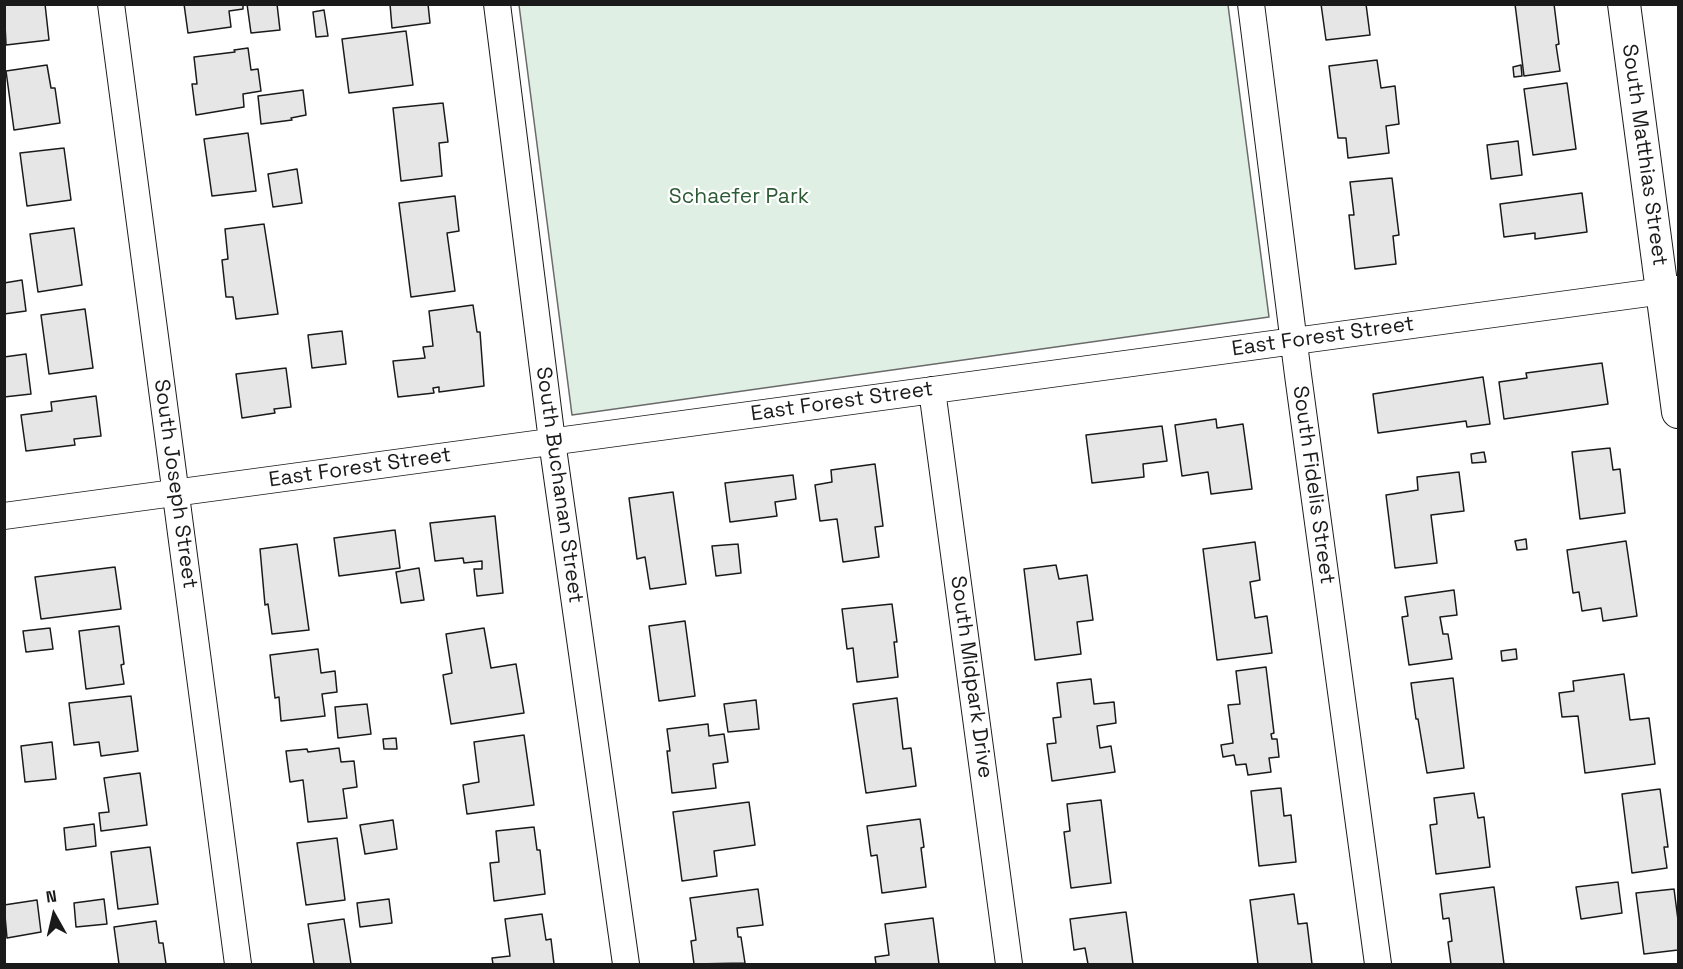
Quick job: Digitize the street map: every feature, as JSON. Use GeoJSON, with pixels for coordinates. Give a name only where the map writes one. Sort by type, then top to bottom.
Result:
{"type":"FeatureCollection","features":[{"type":"Feature","properties":{"kind":"street","name":"South Joseph Street"},"geometry":{"type":"LineString","coordinates":[[111,4],[238,964]]}},
{"type":"Feature","properties":{"kind":"street","name":"South Buchanan Street"},"geometry":{"type":"LineString","coordinates":[[497,4],[552,441],[626,964]]}},
{"type":"Feature","properties":{"kind":"street","name":"South Fidelis Street"},"geometry":{"type":"LineString","coordinates":[[1251,4],[1293,341],[1378,964]]}},
{"type":"Feature","properties":{"kind":"street","name":"South Matthias Street"},"geometry":{"type":"LineString","coordinates":[[1624,4],[1670,290],[1678,412]]}},
{"type":"Feature","properties":{"kind":"street","name":"East Forest Street"},"geometry":{"type":"LineString","coordinates":[[4,516],[1670,290]]}},
{"type":"Feature","properties":{"kind":"street","name":"South Midpark Drive"},"geometry":{"type":"LineString","coordinates":[[932,390],[1009,964]]}},
{"type":"Feature","properties":{"kind":"green space","name":"Schaefer Park"},"geometry":{"type":"Polygon","coordinates":[[[519,5],[1228,5],[1269,317],[572,415],[519,5]]]}},
{"type":"Feature","properties":{"kind":"building"},"geometry":{"type":"Polygon","coordinates":[[[4,4],[45,4],[49,40],[6,45],[4,4]]]}},
{"type":"Feature","properties":{"kind":"building"},"geometry":{"type":"Polygon","coordinates":[[[184,4],[243,4],[243,9],[229,11],[231,27],[188,33],[184,4]]]}},
{"type":"Feature","properties":{"kind":"building"},"geometry":{"type":"Polygon","coordinates":[[[247,4],[277,4],[280,30],[251,33],[247,4]]]}},
{"type":"Feature","properties":{"kind":"building"},"geometry":{"type":"Polygon","coordinates":[[[390,4],[428,4],[430,23],[392,28],[390,4]]]}},
{"type":"Feature","properties":{"kind":"building"},"geometry":{"type":"Polygon","coordinates":[[[1321,4],[1366,4],[1370,35],[1326,40],[1321,4]]]}},
{"type":"Feature","properties":{"kind":"building"},"geometry":{"type":"Polygon","coordinates":[[[1515,4],[1554,4],[1560,71],[1524,76],[1515,4]]]}},
{"type":"Feature","properties":{"kind":"building"},"geometry":{"type":"Polygon","coordinates":[[[324,10],[328,36],[316,37],[313,12],[324,10]]]}},
{"type":"Feature","properties":{"kind":"building"},"geometry":{"type":"Polygon","coordinates":[[[406,31],[413,85],[349,93],[342,39],[406,31]]]}},
{"type":"Feature","properties":{"kind":"building"},"geometry":{"type":"Polygon","coordinates":[[[248,48],[251,70],[258,69],[261,91],[243,94],[244,107],[196,115],[192,84],[197,84],[194,57],[235,52],[234,50],[248,48]]]}},
{"type":"Feature","properties":{"kind":"building"},"geometry":{"type":"Polygon","coordinates":[[[1377,60],[1381,88],[1395,86],[1399,124],[1386,126],[1389,153],[1348,158],[1346,138],[1338,138],[1329,66],[1377,60]]]}},
{"type":"Feature","properties":{"kind":"building"},"geometry":{"type":"Polygon","coordinates":[[[47,65],[51,88],[55,88],[60,123],[14,130],[6,71],[47,65]]]}},
{"type":"Feature","properties":{"kind":"building"},"geometry":{"type":"Polygon","coordinates":[[[1521,65],[1522,76],[1514,77],[1513,67],[1521,65]]]}},
{"type":"Feature","properties":{"kind":"building"},"geometry":{"type":"Polygon","coordinates":[[[1567,83],[1576,149],[1533,155],[1524,89],[1567,83]]]}},
{"type":"Feature","properties":{"kind":"building"},"geometry":{"type":"Polygon","coordinates":[[[303,90],[306,115],[291,118],[292,120],[261,124],[258,96],[303,90]]]}},
{"type":"Feature","properties":{"kind":"building"},"geometry":{"type":"Polygon","coordinates":[[[443,103],[448,142],[439,143],[442,176],[401,181],[393,108],[443,103]]]}},
{"type":"Feature","properties":{"kind":"building"},"geometry":{"type":"Polygon","coordinates":[[[248,133],[256,191],[212,196],[204,139],[248,133]]]}},
{"type":"Feature","properties":{"kind":"building"},"geometry":{"type":"Polygon","coordinates":[[[1518,141],[1522,175],[1491,179],[1487,145],[1518,141]]]}},
{"type":"Feature","properties":{"kind":"building"},"geometry":{"type":"Polygon","coordinates":[[[64,148],[71,200],[27,206],[20,153],[64,148]]]}},
{"type":"Feature","properties":{"kind":"building"},"geometry":{"type":"Polygon","coordinates":[[[297,169],[302,203],[273,207],[268,174],[297,169]]]}},
{"type":"Feature","properties":{"kind":"building"},"geometry":{"type":"Polygon","coordinates":[[[1392,178],[1399,235],[1393,236],[1396,264],[1355,269],[1349,215],[1354,215],[1350,182],[1392,178]]]}},
{"type":"Feature","properties":{"kind":"building"},"geometry":{"type":"Polygon","coordinates":[[[1582,193],[1587,232],[1535,239],[1535,233],[1504,237],[1500,204],[1582,193]]]}},
{"type":"Feature","properties":{"kind":"building"},"geometry":{"type":"Polygon","coordinates":[[[455,196],[459,231],[447,233],[455,291],[411,297],[399,203],[455,196]]]}},
{"type":"Feature","properties":{"kind":"building"},"geometry":{"type":"Polygon","coordinates":[[[264,224],[278,314],[236,319],[233,297],[226,297],[222,260],[228,259],[225,229],[264,224]]]}},
{"type":"Feature","properties":{"kind":"building"},"geometry":{"type":"Polygon","coordinates":[[[74,228],[82,285],[38,292],[30,234],[74,228]]]}},
{"type":"Feature","properties":{"kind":"building"},"geometry":{"type":"Polygon","coordinates":[[[22,280],[26,311],[4,314],[4,283],[22,280]]]}},
{"type":"Feature","properties":{"kind":"building"},"geometry":{"type":"Polygon","coordinates":[[[473,305],[477,332],[480,332],[484,386],[439,392],[439,387],[433,388],[434,393],[398,397],[393,361],[425,358],[423,347],[433,346],[429,311],[473,305]]]}},
{"type":"Feature","properties":{"kind":"building"},"geometry":{"type":"Polygon","coordinates":[[[85,309],[93,368],[49,374],[41,315],[85,309]]]}},
{"type":"Feature","properties":{"kind":"building"},"geometry":{"type":"Polygon","coordinates":[[[342,331],[346,364],[312,368],[308,335],[342,331]]]}},
{"type":"Feature","properties":{"kind":"building"},"geometry":{"type":"Polygon","coordinates":[[[26,354],[31,394],[4,397],[4,357],[26,354]]]}},
{"type":"Feature","properties":{"kind":"building"},"geometry":{"type":"Polygon","coordinates":[[[1602,363],[1608,404],[1504,419],[1499,382],[1527,378],[1526,373],[1602,363]]]}},
{"type":"Feature","properties":{"kind":"building"},"geometry":{"type":"Polygon","coordinates":[[[286,368],[291,407],[274,409],[275,413],[242,418],[236,374],[286,368]]]}},
{"type":"Feature","properties":{"kind":"building"},"geometry":{"type":"Polygon","coordinates":[[[1483,377],[1490,424],[1467,427],[1466,421],[1378,433],[1373,394],[1483,377]]]}},
{"type":"Feature","properties":{"kind":"building"},"geometry":{"type":"Polygon","coordinates":[[[96,396],[101,436],[74,439],[75,445],[26,451],[21,415],[52,411],[51,402],[96,396]]]}},
{"type":"Feature","properties":{"kind":"building"},"geometry":{"type":"Polygon","coordinates":[[[1216,419],[1217,428],[1243,424],[1252,489],[1211,494],[1208,472],[1182,476],[1175,425],[1216,419]]]}},
{"type":"Feature","properties":{"kind":"building"},"geometry":{"type":"Polygon","coordinates":[[[1162,426],[1167,461],[1143,464],[1144,477],[1092,483],[1086,435],[1162,426]]]}},
{"type":"Feature","properties":{"kind":"building"},"geometry":{"type":"Polygon","coordinates":[[[1610,448],[1613,470],[1620,469],[1625,513],[1580,519],[1572,452],[1610,448]]]}},
{"type":"Feature","properties":{"kind":"building"},"geometry":{"type":"Polygon","coordinates":[[[1484,452],[1486,462],[1472,463],[1471,454],[1484,452]]]}},
{"type":"Feature","properties":{"kind":"building"},"geometry":{"type":"Polygon","coordinates":[[[875,464],[883,526],[875,527],[879,557],[843,562],[837,519],[820,521],[815,485],[832,482],[831,470],[875,464]]]}},
{"type":"Feature","properties":{"kind":"building"},"geometry":{"type":"Polygon","coordinates":[[[1459,472],[1464,511],[1431,515],[1437,563],[1395,568],[1386,495],[1418,490],[1417,477],[1459,472]]]}},
{"type":"Feature","properties":{"kind":"building"},"geometry":{"type":"Polygon","coordinates":[[[793,475],[796,499],[775,502],[777,516],[730,522],[725,483],[793,475]]]}},
{"type":"Feature","properties":{"kind":"building"},"geometry":{"type":"Polygon","coordinates":[[[673,492],[686,584],[650,589],[645,557],[637,559],[629,498],[673,492]]]}},
{"type":"Feature","properties":{"kind":"building"},"geometry":{"type":"Polygon","coordinates":[[[495,516],[503,593],[477,596],[474,569],[482,569],[482,561],[464,563],[463,558],[435,561],[430,523],[495,516]]]}},
{"type":"Feature","properties":{"kind":"building"},"geometry":{"type":"Polygon","coordinates":[[[395,530],[400,568],[339,576],[334,538],[395,530]]]}},
{"type":"Feature","properties":{"kind":"building"},"geometry":{"type":"Polygon","coordinates":[[[1526,539],[1527,549],[1517,550],[1515,541],[1526,539]]]}},
{"type":"Feature","properties":{"kind":"building"},"geometry":{"type":"Polygon","coordinates":[[[1626,541],[1637,616],[1603,621],[1601,608],[1582,611],[1579,592],[1573,593],[1567,550],[1626,541]]]}},
{"type":"Feature","properties":{"kind":"building"},"geometry":{"type":"Polygon","coordinates":[[[1255,542],[1260,580],[1250,582],[1255,618],[1267,616],[1272,653],[1217,660],[1203,549],[1255,542]]]}},
{"type":"Feature","properties":{"kind":"building"},"geometry":{"type":"Polygon","coordinates":[[[297,544],[309,630],[272,634],[268,604],[265,605],[260,549],[297,544]]]}},
{"type":"Feature","properties":{"kind":"building"},"geometry":{"type":"Polygon","coordinates":[[[738,544],[741,573],[716,576],[712,546],[738,544]]]}},
{"type":"Feature","properties":{"kind":"building"},"geometry":{"type":"Polygon","coordinates":[[[1056,565],[1059,579],[1087,575],[1093,620],[1077,622],[1081,654],[1035,660],[1024,569],[1056,565]]]}},
{"type":"Feature","properties":{"kind":"building"},"geometry":{"type":"Polygon","coordinates":[[[115,567],[121,609],[41,619],[35,577],[115,567]]]}},
{"type":"Feature","properties":{"kind":"building"},"geometry":{"type":"Polygon","coordinates":[[[419,568],[424,600],[401,603],[396,572],[419,568]]]}},
{"type":"Feature","properties":{"kind":"building"},"geometry":{"type":"Polygon","coordinates":[[[1454,590],[1457,615],[1440,617],[1443,634],[1448,634],[1452,659],[1409,665],[1402,617],[1408,616],[1405,597],[1454,590]]]}},
{"type":"Feature","properties":{"kind":"building"},"geometry":{"type":"Polygon","coordinates":[[[892,604],[897,642],[894,642],[898,677],[857,682],[853,648],[847,649],[842,609],[892,604]]]}},
{"type":"Feature","properties":{"kind":"building"},"geometry":{"type":"Polygon","coordinates":[[[685,621],[695,696],[659,701],[649,626],[685,621]]]}},
{"type":"Feature","properties":{"kind":"building"},"geometry":{"type":"Polygon","coordinates":[[[119,626],[124,684],[86,689],[79,631],[119,626]]]}},
{"type":"Feature","properties":{"kind":"building"},"geometry":{"type":"Polygon","coordinates":[[[50,628],[53,649],[26,652],[23,631],[50,628]]]}},
{"type":"Feature","properties":{"kind":"building"},"geometry":{"type":"Polygon","coordinates":[[[484,628],[491,668],[516,664],[524,713],[451,724],[443,675],[452,673],[446,634],[484,628]]]}},
{"type":"Feature","properties":{"kind":"building"},"geometry":{"type":"Polygon","coordinates":[[[318,649],[321,673],[335,671],[337,692],[322,694],[325,716],[281,721],[279,697],[275,698],[270,655],[318,649]]]}},
{"type":"Feature","properties":{"kind":"building"},"geometry":{"type":"Polygon","coordinates":[[[1516,649],[1517,659],[1502,661],[1501,651],[1516,649]]]}},
{"type":"Feature","properties":{"kind":"building"},"geometry":{"type":"Polygon","coordinates":[[[1266,667],[1274,733],[1271,734],[1272,739],[1277,739],[1279,757],[1269,758],[1271,772],[1248,775],[1246,764],[1236,765],[1234,755],[1223,757],[1221,745],[1233,743],[1228,705],[1240,704],[1236,671],[1266,667]]]}},
{"type":"Feature","properties":{"kind":"building"},"geometry":{"type":"Polygon","coordinates":[[[1624,674],[1630,720],[1649,718],[1655,764],[1585,773],[1578,716],[1562,717],[1559,693],[1574,691],[1573,681],[1624,674]]]}},
{"type":"Feature","properties":{"kind":"building"},"geometry":{"type":"Polygon","coordinates":[[[1453,678],[1464,768],[1427,773],[1411,683],[1453,678]]]}},
{"type":"Feature","properties":{"kind":"building"},"geometry":{"type":"Polygon","coordinates":[[[1091,679],[1094,704],[1114,702],[1116,723],[1097,726],[1100,748],[1111,746],[1115,772],[1052,781],[1047,744],[1056,743],[1053,718],[1061,717],[1057,683],[1091,679]]]}},
{"type":"Feature","properties":{"kind":"building"},"geometry":{"type":"Polygon","coordinates":[[[131,696],[138,751],[101,756],[99,742],[74,745],[69,703],[131,696]]]}},
{"type":"Feature","properties":{"kind":"building"},"geometry":{"type":"Polygon","coordinates":[[[897,698],[903,749],[911,748],[916,786],[866,793],[853,704],[897,698]]]}},
{"type":"Feature","properties":{"kind":"building"},"geometry":{"type":"Polygon","coordinates":[[[756,700],[759,729],[728,732],[724,704],[756,700]]]}},
{"type":"Feature","properties":{"kind":"building"},"geometry":{"type":"Polygon","coordinates":[[[367,704],[371,734],[338,738],[335,707],[367,704]]]}},
{"type":"Feature","properties":{"kind":"building"},"geometry":{"type":"Polygon","coordinates":[[[708,724],[709,736],[724,734],[728,762],[713,764],[716,788],[672,793],[667,729],[708,724]]]}},
{"type":"Feature","properties":{"kind":"building"},"geometry":{"type":"Polygon","coordinates":[[[524,735],[534,805],[467,814],[463,785],[479,782],[474,742],[524,735]]]}},
{"type":"Feature","properties":{"kind":"building"},"geometry":{"type":"Polygon","coordinates":[[[396,738],[397,749],[384,749],[383,739],[396,738]]]}},
{"type":"Feature","properties":{"kind":"building"},"geometry":{"type":"Polygon","coordinates":[[[52,742],[56,779],[25,782],[21,746],[52,742]]]}},
{"type":"Feature","properties":{"kind":"building"},"geometry":{"type":"Polygon","coordinates":[[[339,748],[341,762],[354,761],[357,787],[343,789],[347,818],[308,822],[303,780],[290,782],[286,751],[307,749],[308,752],[339,748]]]}},
{"type":"Feature","properties":{"kind":"building"},"geometry":{"type":"Polygon","coordinates":[[[140,773],[147,825],[101,831],[99,813],[109,812],[104,778],[140,773]]]}},
{"type":"Feature","properties":{"kind":"building"},"geometry":{"type":"Polygon","coordinates":[[[1281,788],[1284,816],[1291,815],[1296,862],[1259,866],[1251,791],[1281,788]]]}},
{"type":"Feature","properties":{"kind":"building"},"geometry":{"type":"Polygon","coordinates":[[[1660,789],[1668,847],[1664,847],[1667,868],[1632,873],[1622,794],[1660,789]]]}},
{"type":"Feature","properties":{"kind":"building"},"geometry":{"type":"Polygon","coordinates":[[[1474,793],[1478,818],[1484,817],[1490,867],[1436,874],[1430,825],[1437,824],[1434,798],[1474,793]]]}},
{"type":"Feature","properties":{"kind":"building"},"geometry":{"type":"Polygon","coordinates":[[[1101,800],[1111,883],[1071,888],[1064,832],[1070,831],[1067,804],[1101,800]]]}},
{"type":"Feature","properties":{"kind":"building"},"geometry":{"type":"Polygon","coordinates":[[[749,802],[755,845],[714,851],[717,876],[682,881],[673,812],[749,802]]]}},
{"type":"Feature","properties":{"kind":"building"},"geometry":{"type":"Polygon","coordinates":[[[920,819],[926,887],[882,893],[877,855],[871,856],[867,826],[920,819]]]}},
{"type":"Feature","properties":{"kind":"building"},"geometry":{"type":"Polygon","coordinates":[[[393,820],[397,849],[365,854],[360,825],[393,820]]]}},
{"type":"Feature","properties":{"kind":"building"},"geometry":{"type":"Polygon","coordinates":[[[94,824],[96,846],[66,850],[64,828],[94,824]]]}},
{"type":"Feature","properties":{"kind":"building"},"geometry":{"type":"Polygon","coordinates":[[[534,827],[537,850],[540,850],[545,894],[494,901],[490,863],[499,862],[496,831],[534,827]]]}},
{"type":"Feature","properties":{"kind":"building"},"geometry":{"type":"Polygon","coordinates":[[[337,838],[345,900],[306,905],[297,843],[337,838]]]}},
{"type":"Feature","properties":{"kind":"building"},"geometry":{"type":"Polygon","coordinates":[[[150,847],[158,904],[118,909],[111,852],[150,847]]]}},
{"type":"Feature","properties":{"kind":"building"},"geometry":{"type":"Polygon","coordinates":[[[1618,882],[1622,913],[1581,919],[1576,887],[1618,882]]]}},
{"type":"Feature","properties":{"kind":"building"},"geometry":{"type":"Polygon","coordinates":[[[1494,887],[1504,964],[1451,964],[1448,942],[1452,941],[1449,918],[1443,919],[1440,894],[1494,887]]]}},
{"type":"Feature","properties":{"kind":"building"},"geometry":{"type":"Polygon","coordinates":[[[758,889],[763,925],[737,928],[738,937],[741,937],[745,963],[694,964],[691,941],[696,940],[690,898],[758,889]]]}},
{"type":"Feature","properties":{"kind":"building"},"geometry":{"type":"Polygon","coordinates":[[[1674,889],[1678,920],[1678,950],[1644,954],[1636,893],[1674,889]]]}},
{"type":"Feature","properties":{"kind":"building"},"geometry":{"type":"Polygon","coordinates":[[[1294,894],[1298,924],[1307,923],[1312,964],[1258,964],[1250,900],[1294,894]]]}},
{"type":"Feature","properties":{"kind":"building"},"geometry":{"type":"Polygon","coordinates":[[[104,899],[107,924],[76,927],[74,903],[104,899]]]}},
{"type":"Feature","properties":{"kind":"building"},"geometry":{"type":"Polygon","coordinates":[[[389,899],[392,923],[360,927],[357,903],[389,899]]]}},
{"type":"Feature","properties":{"kind":"building"},"geometry":{"type":"Polygon","coordinates":[[[37,900],[41,932],[7,938],[4,905],[37,900]]]}},
{"type":"Feature","properties":{"kind":"building"},"geometry":{"type":"Polygon","coordinates":[[[1126,912],[1133,964],[1088,964],[1085,948],[1074,950],[1070,919],[1126,912]]]}},
{"type":"Feature","properties":{"kind":"building"},"geometry":{"type":"Polygon","coordinates":[[[542,914],[546,940],[551,939],[554,964],[493,964],[492,958],[510,956],[505,919],[542,914]]]}},
{"type":"Feature","properties":{"kind":"building"},"geometry":{"type":"Polygon","coordinates":[[[933,918],[939,964],[876,964],[875,957],[889,955],[885,924],[933,918]]]}},
{"type":"Feature","properties":{"kind":"building"},"geometry":{"type":"Polygon","coordinates":[[[344,919],[351,964],[314,964],[308,924],[344,919]]]}},
{"type":"Feature","properties":{"kind":"building"},"geometry":{"type":"Polygon","coordinates":[[[156,921],[159,943],[163,943],[166,964],[119,964],[114,927],[156,921]]]}}]}
